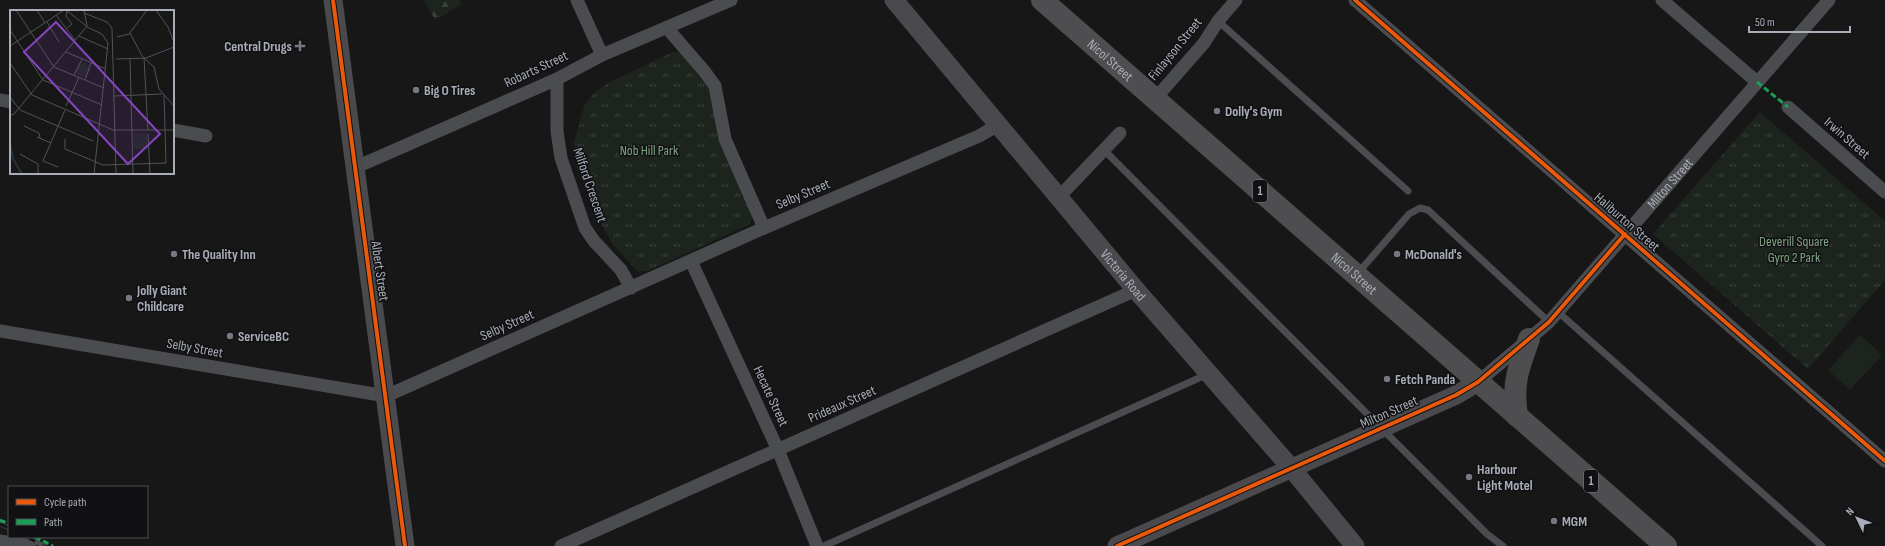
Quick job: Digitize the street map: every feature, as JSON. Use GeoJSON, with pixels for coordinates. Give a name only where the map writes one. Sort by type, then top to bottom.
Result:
{"type":"FeatureCollection","features":[{"type":"Feature","properties":{"kind":"highway","name":"Nicol Street"},"geometry":{"type":"LineString","coordinates":[[1042,0],[1666,546]]}},
{"type":"Feature","properties":{"kind":"highway"},"geometry":{"type":"LineString","coordinates":[[1517,416],[1514,399],[1516,373],[1529,339]]}},
{"type":"Feature","properties":{"kind":"street","name":"Albert Street"},"geometry":{"type":"LineString","coordinates":[[333,0],[405,546]]}},
{"type":"Feature","properties":{"kind":"street"},"geometry":{"type":"LineString","coordinates":[[577,0],[602,55]]}},
{"type":"Feature","properties":{"kind":"street","name":"Robarts Street"},"geometry":{"type":"LineString","coordinates":[[354,168],[557,79],[602,55],[731,0]]}},
{"type":"Feature","properties":{"kind":"street","name":"Victoria Road"},"geometry":{"type":"LineString","coordinates":[[894,0],[1136,290],[1208,374],[1292,468],[1355,546]]}},
{"type":"Feature","properties":{"kind":"street","name":"Finlayson Street"},"geometry":{"type":"LineString","coordinates":[[1155,99],[1204,43],[1218,21],[1236,0]]}},
{"type":"Feature","properties":{"kind":"street","name":"Haliburton Street"},"geometry":{"type":"LineString","coordinates":[[1355,0],[1885,461]]}},
{"type":"Feature","properties":{"kind":"street"},"geometry":{"type":"LineString","coordinates":[[1662,0],[1756,82]]}},
{"type":"Feature","properties":{"kind":"street","name":"Milton Street"},"geometry":{"type":"LineString","coordinates":[[1117,546],[1456,395],[1478,382],[1549,322],[1756,82],[1829,0]]}},
{"type":"Feature","properties":{"kind":"street"},"geometry":{"type":"LineString","coordinates":[[667,28],[705,72],[715,86],[725,139],[764,228]]}},
{"type":"Feature","properties":{"kind":"street","name":"Milford Crescent"},"geometry":{"type":"LineString","coordinates":[[557,79],[557,131],[561,158],[585,228],[594,241],[621,270],[631,288]]}},
{"type":"Feature","properties":{"kind":"street"},"geometry":{"type":"LineString","coordinates":[[0,100],[10,102]]}},
{"type":"Feature","properties":{"kind":"street","name":"Irwin Street"},"geometry":{"type":"LineString","coordinates":[[1788,107],[1885,192]]}},
{"type":"Feature","properties":{"kind":"street","name":"Selby Street"},"geometry":{"type":"LineString","coordinates":[[0,331],[386,396],[764,228],[979,136],[998,125]]}},
{"type":"Feature","properties":{"kind":"street"},"geometry":{"type":"LineString","coordinates":[[174,130],[206,136]]}},
{"type":"Feature","properties":{"kind":"street"},"geometry":{"type":"LineString","coordinates":[[1059,197],[1120,134]]}},
{"type":"Feature","properties":{"kind":"street","name":"Hecate Street"},"geometry":{"type":"LineString","coordinates":[[691,261],[778,450],[816,546]]}},
{"type":"Feature","properties":{"kind":"street","name":"Prideaux Street"},"geometry":{"type":"LineString","coordinates":[[561,546],[1136,290]]}},
{"type":"Feature","properties":{"kind":"street"},"geometry":{"type":"LineString","coordinates":[[0,541],[30,546]]}},
{"type":"Feature","properties":{"kind":"lane"},"geometry":{"type":"LineString","coordinates":[[1218,21],[1408,191]]}},
{"type":"Feature","properties":{"kind":"lane"},"geometry":{"type":"LineString","coordinates":[[1104,150],[1382,427],[1487,534],[1503,546]]}},
{"type":"Feature","properties":{"kind":"lane"},"geometry":{"type":"LineString","coordinates":[[1356,275],[1409,214],[1420,208],[1428,210],[1549,322]]}},
{"type":"Feature","properties":{"kind":"lane"},"geometry":{"type":"LineString","coordinates":[[1558,312],[1822,546]]}},
{"type":"Feature","properties":{"kind":"lane"},"geometry":{"type":"LineString","coordinates":[[824,546],[1208,374]]}},
{"type":"Feature","properties":{"kind":"green space"},"geometry":{"type":"Polygon","coordinates":[[[424,0],[460,0],[461,5],[435,20],[424,0]]]}},
{"type":"Feature","properties":{"kind":"green space","name":"Nob Hill Park"},"geometry":{"type":"Polygon","coordinates":[[[673,52],[683,53],[710,86],[752,217],[750,224],[648,271],[637,271],[612,243],[601,223],[577,168],[574,143],[584,106],[594,93],[608,83],[673,52]]]}},
{"type":"Feature","properties":{"kind":"green space","name":"Deverill Square Gyro 2 Park"},"geometry":{"type":"Polygon","coordinates":[[[1760,112],[1885,221],[1885,280],[1808,369],[1653,234],[1760,112]]]}},
{"type":"Feature","properties":{"kind":"green space"},"geometry":{"type":"Polygon","coordinates":[[[1860,335],[1882,355],[1850,390],[1828,370],[1860,335]]]}},
{"type":"Feature","properties":{"kind":"railway"},"geometry":{"type":"LineString","coordinates":[[0,524],[8,528]]}},
{"type":"Feature","properties":{"kind":"railway"},"geometry":{"type":"LineString","coordinates":[[29,538],[44,546]]}},
{"type":"Feature","properties":{"kind":"marked path"},"geometry":{"type":"LineString","coordinates":[[1757,82],[1788,107]]}},
{"type":"Feature","properties":{"kind":"marked path"},"geometry":{"type":"LineString","coordinates":[[0,520],[8,524]]}},
{"type":"Feature","properties":{"kind":"marked path"},"geometry":{"type":"LineString","coordinates":[[37,538],[53,546]]}},
{"type":"Feature","properties":{"kind":"cycle path"},"geometry":{"type":"LineString","coordinates":[[333,0],[405,546]]}},
{"type":"Feature","properties":{"kind":"cycle path"},"geometry":{"type":"LineString","coordinates":[[1355,0],[1885,461]]}},
{"type":"Feature","properties":{"kind":"cycle path"},"geometry":{"type":"LineString","coordinates":[[1117,546],[1456,395],[1478,382],[1549,322],[1625,234]]}},
{"type":"Feature","properties":{"kind":"place","name":"Central Drugs"},"geometry":{"type":"Point","coordinates":[300,46]}},
{"type":"Feature","properties":{"kind":"place","name":"Big O Tires"},"geometry":{"type":"Point","coordinates":[416,90]}},
{"type":"Feature","properties":{"kind":"place","name":"Dolly's Gym"},"geometry":{"type":"Point","coordinates":[1217,111]}},
{"type":"Feature","properties":{"kind":"place","name":"The Quality Inn"},"geometry":{"type":"Point","coordinates":[174,254]}},
{"type":"Feature","properties":{"kind":"place","name":"McDonald's"},"geometry":{"type":"Point","coordinates":[1397,254]}},
{"type":"Feature","properties":{"kind":"place","name":"Jolly Giant Childcare"},"geometry":{"type":"Point","coordinates":[129,298]}},
{"type":"Feature","properties":{"kind":"place","name":"ServiceBC"},"geometry":{"type":"Point","coordinates":[230,336]}},
{"type":"Feature","properties":{"kind":"place","name":"Fetch Panda"},"geometry":{"type":"Point","coordinates":[1387,379]}},
{"type":"Feature","properties":{"kind":"place","name":"Harbour Light Motel"},"geometry":{"type":"Point","coordinates":[1469,477]}},
{"type":"Feature","properties":{"kind":"place","name":"MGM"},"geometry":{"type":"Point","coordinates":[1554,521]}}]}
